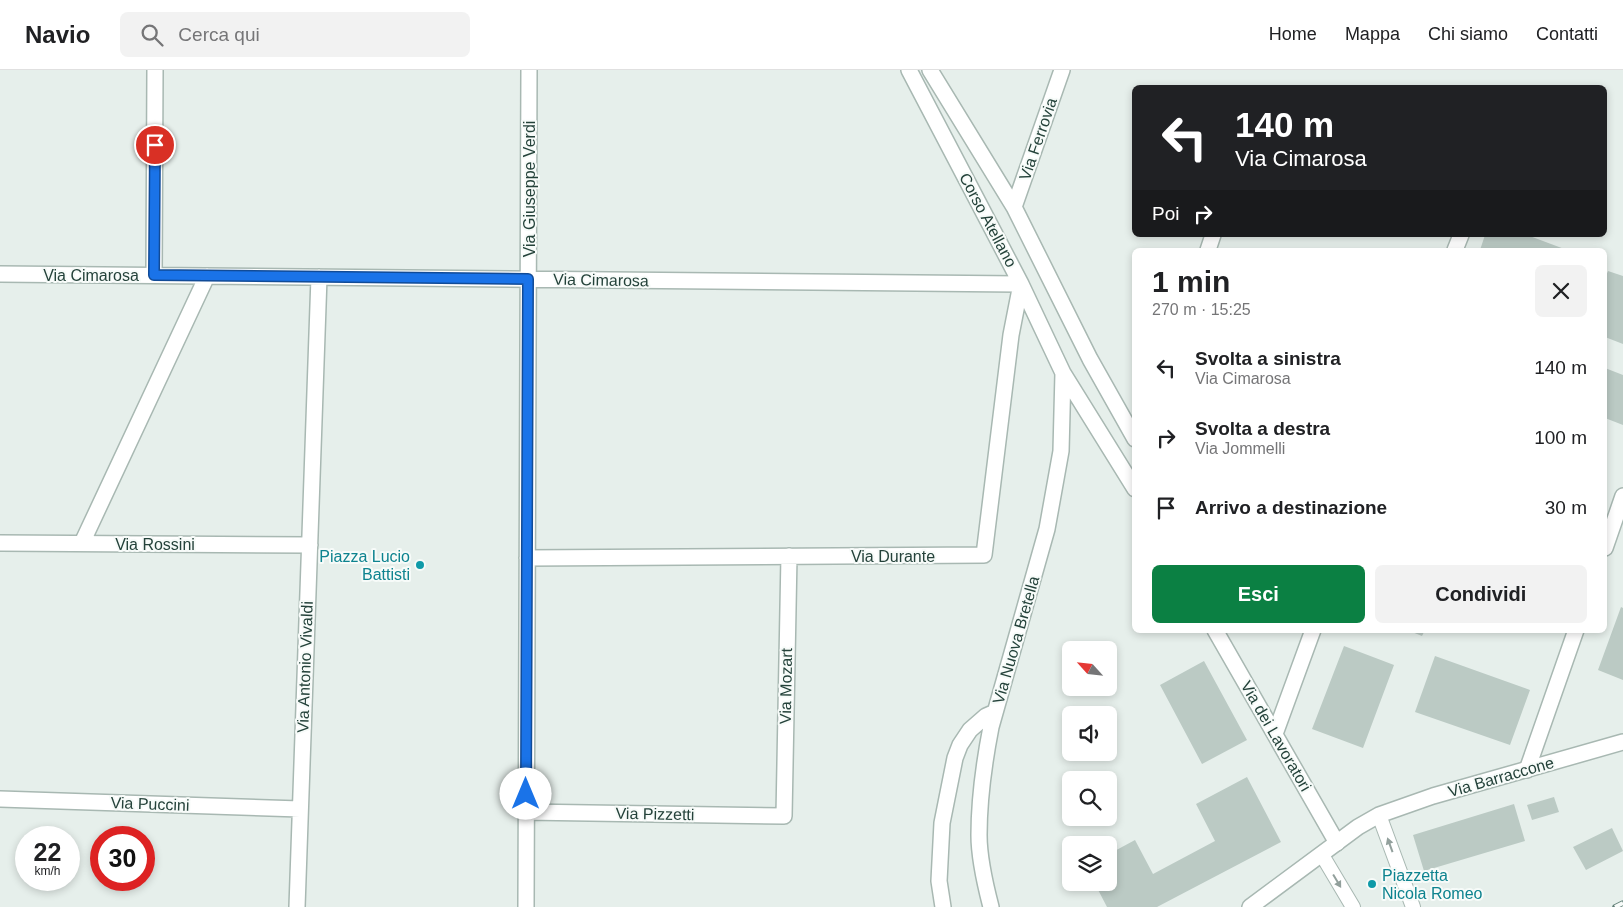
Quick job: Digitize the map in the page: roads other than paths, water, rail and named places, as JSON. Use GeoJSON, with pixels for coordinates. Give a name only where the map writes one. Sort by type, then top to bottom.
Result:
{"type":"FeatureCollection","features":[{"type":"Feature","properties":{"kind":"street"},"geometry":{"type":"LineString","coordinates":[[154,275],[155,70]]}},
{"type":"Feature","properties":{"kind":"street","name":"Via Giuseppe Verdi"},"geometry":{"type":"LineString","coordinates":[[526,907],[529,70]]}},
{"type":"Feature","properties":{"kind":"street","name":"Corso Atellano"},"geometry":{"type":"LineString","coordinates":[[909,70],[1021,284],[1063,373]]}},
{"type":"Feature","properties":{"kind":"street"},"geometry":{"type":"LineString","coordinates":[[930,70],[1014,207],[1090,359],[1132,434]]}},
{"type":"Feature","properties":{"kind":"street","name":"Via Ferrovia"},"geometry":{"type":"LineString","coordinates":[[1014,207],[1062,70]]}},
{"type":"Feature","properties":{"kind":"street","name":"Via Cimarosa"},"geometry":{"type":"LineString","coordinates":[[0,274],[1021,284]]}},
{"type":"Feature","properties":{"kind":"street"},"geometry":{"type":"LineString","coordinates":[[82,543],[207,276]]}},
{"type":"Feature","properties":{"kind":"street","name":"Via Antonio Vivaldi"},"geometry":{"type":"LineString","coordinates":[[297,907],[319,277]]}},
{"type":"Feature","properties":{"kind":"street","name":"Via Durante"},"geometry":{"type":"LineString","coordinates":[[528,558],[984,555],[1011,335],[1021,284]]}},
{"type":"Feature","properties":{"kind":"street"},"geometry":{"type":"LineString","coordinates":[[1063,373],[1132,484]]}},
{"type":"Feature","properties":{"kind":"street","name":"Via Nuova Bretella"},"geometry":{"type":"LineString","coordinates":[[991,907],[983,871],[979,836],[986,756],[995,712],[1047,529],[1062,451],[1063,373]]}},
{"type":"Feature","properties":{"kind":"street"},"geometry":{"type":"LineString","coordinates":[[1607,542],[1623,496]]}},
{"type":"Feature","properties":{"kind":"street","name":"Via Rossini"},"geometry":{"type":"LineString","coordinates":[[0,543],[310,545]]}},
{"type":"Feature","properties":{"kind":"street","name":"Via Mozart"},"geometry":{"type":"LineString","coordinates":[[784,816],[789,556]]}},
{"type":"Feature","properties":{"kind":"street","name":"Via dei Lavoratori"},"geometry":{"type":"LineString","coordinates":[[1218,633],[1337,843]]}},
{"type":"Feature","properties":{"kind":"street"},"geometry":{"type":"LineString","coordinates":[[1275,734],[1312,633]]}},
{"type":"Feature","properties":{"kind":"street"},"geometry":{"type":"LineString","coordinates":[[1527,770],[1575,633]]}},
{"type":"Feature","properties":{"kind":"street"},"geometry":{"type":"LineString","coordinates":[[942,907],[940,881],[942,823],[955,758],[960,745],[970,730],[986,716],[995,712]]}},
{"type":"Feature","properties":{"kind":"street","name":"Via Barraccone"},"geometry":{"type":"LineString","coordinates":[[1250,907],[1358,827],[1379,815],[1433,796],[1623,742]]}},
{"type":"Feature","properties":{"kind":"street","name":"Via Puccini"},"geometry":{"type":"LineString","coordinates":[[0,799],[300,809]]}},
{"type":"Feature","properties":{"kind":"street","name":"Via Pizzetti"},"geometry":{"type":"LineString","coordinates":[[526,812],[784,816]]}},
{"type":"Feature","properties":{"kind":"lane"},"geometry":{"type":"LineString","coordinates":[[1379,815],[1413,907]]}},
{"type":"Feature","properties":{"kind":"lane"},"geometry":{"type":"LineString","coordinates":[[1322,855],[1353,907]]}},
{"type":"Feature","properties":{"kind":"railway"},"geometry":{"type":"LineString","coordinates":[[1615,907],[1623,903]]}},
{"type":"Feature","properties":{"kind":"place","name":"Piazza Lucio Battisti"},"geometry":{"type":"Point","coordinates":[420,565]}},
{"type":"Feature","properties":{"kind":"place","name":"Piazzetta Nicola Romeo"},"geometry":{"type":"Point","coordinates":[1372,884]}}]}
